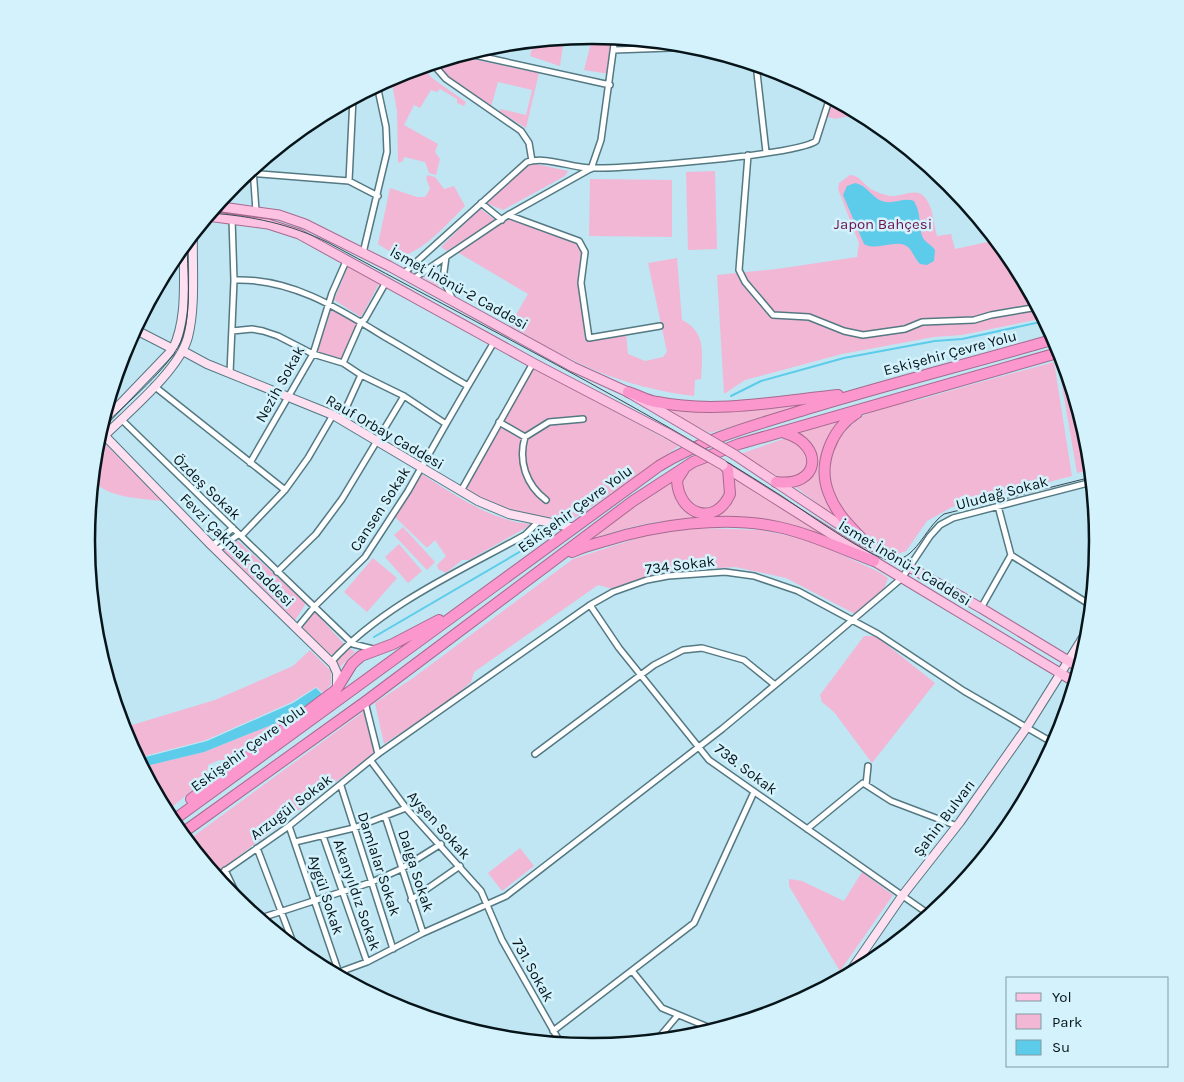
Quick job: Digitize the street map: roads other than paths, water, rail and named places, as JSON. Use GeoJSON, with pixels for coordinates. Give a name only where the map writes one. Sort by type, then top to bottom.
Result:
{"type":"FeatureCollection","features":[{"type":"Feature","properties":{"kind":"highway"},"geometry":{"type":"LineString","coordinates":[[958,366],[1045,337]]}},
{"type":"Feature","properties":{"kind":"highway","name":"Eskişehir Çevre Yolu"},"geometry":{"type":"LineString","coordinates":[[179,816],[659,466],[688,449],[727,434],[862,393],[1047,341]]}},
{"type":"Feature","properties":{"kind":"highway","name":"Eskişehir Çevre Yolu"},"geometry":{"type":"LineString","coordinates":[[188,829],[365,702],[633,501],[686,467],[739,444],[784,433],[866,407],[1053,355]]}},
{"type":"Feature","properties":{"kind":"highway"},"geometry":{"type":"LineString","coordinates":[[628,392],[655,402],[699,406],[753,404],[862,393]]}},
{"type":"Feature","properties":{"kind":"highway"},"geometry":{"type":"LineString","coordinates":[[864,541],[842,517],[828,493],[826,463],[828,448],[836,433],[850,417],[866,407]]}},
{"type":"Feature","properties":{"kind":"highway"},"geometry":{"type":"LineString","coordinates":[[776,482],[789,484],[802,480],[812,468],[812,455],[805,442],[784,433]]}},
{"type":"Feature","properties":{"kind":"highway"},"geometry":{"type":"LineString","coordinates":[[686,467],[677,480],[680,499],[698,513],[719,510],[727,502],[731,483],[725,467]]}},
{"type":"Feature","properties":{"kind":"highway"},"geometry":{"type":"LineString","coordinates":[[550,565],[578,549],[627,534],[681,524],[719,523],[754,524],[792,530],[819,538],[874,561]]}},
{"type":"Feature","properties":{"kind":"highway"},"geometry":{"type":"LineString","coordinates":[[176,812],[336,690],[352,664],[362,656],[418,632],[441,618],[459,612]]}},
{"type":"Feature","properties":{"kind":"main road","name":"İsmet İnönü-2 Caddesi"},"geometry":{"type":"LineString","coordinates":[[223,207],[279,215],[305,224],[453,300],[573,367],[628,392],[735,455]]}},
{"type":"Feature","properties":{"kind":"main road","name":"İsmet İnönü-2 Caddesi"},"geometry":{"type":"LineString","coordinates":[[215,217],[268,224],[299,234],[494,342],[667,433]]}},
{"type":"Feature","properties":{"kind":"main road","name":"İsmet İnönü-1 Caddesi"},"geometry":{"type":"LineString","coordinates":[[667,433],[1069,679]]}},
{"type":"Feature","properties":{"kind":"main road","name":"İsmet İnönü-1 Caddesi"},"geometry":{"type":"LineString","coordinates":[[735,455],[864,541],[1074,664]]}},
{"type":"Feature","properties":{"kind":"street"},"geometry":{"type":"LineString","coordinates":[[412,279],[508,215],[590,168],[601,140],[614,45]]}},
{"type":"Feature","properties":{"kind":"street"},"geometry":{"type":"LineString","coordinates":[[614,50],[659,48]]}},
{"type":"Feature","properties":{"kind":"street"},"geometry":{"type":"LineString","coordinates":[[481,57],[610,85]]}},
{"type":"Feature","properties":{"kind":"street"},"geometry":{"type":"LineString","coordinates":[[436,69],[446,79],[521,131],[529,143],[532,161]]}},
{"type":"Feature","properties":{"kind":"street"},"geometry":{"type":"LineString","coordinates":[[757,72],[766,152]]}},
{"type":"Feature","properties":{"kind":"street"},"geometry":{"type":"LineString","coordinates":[[363,253],[387,152],[386,127],[379,92]]}},
{"type":"Feature","properties":{"kind":"street"},"geometry":{"type":"LineString","coordinates":[[404,274],[523,165],[532,161],[590,168],[748,155],[794,148],[816,141],[828,103]]}},
{"type":"Feature","properties":{"kind":"street"},"geometry":{"type":"LineString","coordinates":[[349,181],[353,105]]}},
{"type":"Feature","properties":{"kind":"street"},"geometry":{"type":"LineString","coordinates":[[748,155],[739,270],[745,282],[773,315],[810,317],[844,331],[863,334],[905,329],[922,322],[974,320],[1031,308]]}},
{"type":"Feature","properties":{"kind":"street"},"geometry":{"type":"LineString","coordinates":[[259,172],[349,181],[378,196]]}},
{"type":"Feature","properties":{"kind":"street"},"geometry":{"type":"LineString","coordinates":[[252,178],[256,211]]}},
{"type":"Feature","properties":{"kind":"street"},"geometry":{"type":"LineString","coordinates":[[481,203],[502,220]]}},
{"type":"Feature","properties":{"kind":"street"},"geometry":{"type":"LineString","coordinates":[[508,215],[579,241],[582,245],[586,255],[581,283],[589,338],[660,326]]}},
{"type":"Feature","properties":{"kind":"street"},"geometry":{"type":"LineString","coordinates":[[230,373],[234,280],[232,219]]}},
{"type":"Feature","properties":{"kind":"street"},"geometry":{"type":"LineString","coordinates":[[107,432],[154,386],[183,351],[190,323],[192,247]]}},
{"type":"Feature","properties":{"kind":"street"},"geometry":{"type":"LineString","coordinates":[[446,256],[443,279],[453,300]]}},
{"type":"Feature","properties":{"kind":"street","name":"Nezih Sokak"},"geometry":{"type":"LineString","coordinates":[[250,463],[313,354],[332,293],[347,259]]}},
{"type":"Feature","properties":{"kind":"street"},"geometry":{"type":"LineString","coordinates":[[114,405],[173,349],[180,334],[183,316],[180,263]]}},
{"type":"Feature","properties":{"kind":"street"},"geometry":{"type":"LineString","coordinates":[[234,280],[258,280],[304,292],[330,303],[468,386]]}},
{"type":"Feature","properties":{"kind":"street"},"geometry":{"type":"LineString","coordinates":[[343,363],[361,322],[365,319],[386,282]]}},
{"type":"Feature","properties":{"kind":"street"},"geometry":{"type":"LineString","coordinates":[[232,332],[252,329],[262,331],[278,336],[313,354],[343,363],[360,375],[404,396],[446,424]]}},
{"type":"Feature","properties":{"kind":"street"},"geometry":{"type":"LineString","coordinates":[[141,333],[173,349]]}},
{"type":"Feature","properties":{"kind":"street","name":"Cansen Sokak"},"geometry":{"type":"LineString","coordinates":[[297,628],[315,606],[365,557],[421,468],[494,342]]}},
{"type":"Feature","properties":{"kind":"street","name":"Rauf Orbay Caddesi"},"geometry":{"type":"LineString","coordinates":[[183,351],[230,373],[337,417],[461,491],[509,514],[539,522],[575,528]]}},
{"type":"Feature","properties":{"kind":"street"},"geometry":{"type":"LineString","coordinates":[[461,491],[533,363]]}},
{"type":"Feature","properties":{"kind":"street","name":"Özdeş Sokak"},"geometry":{"type":"LineString","coordinates":[[121,419],[240,535],[286,490],[337,417],[360,375]]}},
{"type":"Feature","properties":{"kind":"street"},"geometry":{"type":"LineString","coordinates":[[154,386],[286,490]]}},
{"type":"Feature","properties":{"kind":"street"},"geometry":{"type":"LineString","coordinates":[[277,572],[316,534],[342,499],[404,396]]}},
{"type":"Feature","properties":{"kind":"street"},"geometry":{"type":"LineString","coordinates":[[546,500],[535,490],[525,470],[522,448],[525,437],[549,422],[583,419]]}},
{"type":"Feature","properties":{"kind":"street"},"geometry":{"type":"LineString","coordinates":[[499,422],[525,437]]}},
{"type":"Feature","properties":{"kind":"street","name":"Fevzi Çakmak Caddesi"},"geometry":{"type":"LineString","coordinates":[[106,437],[331,662]]}},
{"type":"Feature","properties":{"kind":"street","name":"Uludağ Sokak"},"geometry":{"type":"LineString","coordinates":[[342,971],[367,962],[423,933],[488,906],[506,896],[775,685],[902,578],[930,536],[940,525],[953,518],[1086,484]]}},
{"type":"Feature","properties":{"kind":"street"},"geometry":{"type":"LineString","coordinates":[[998,506],[1011,555],[1085,602]]}},
{"type":"Feature","properties":{"kind":"street"},"geometry":{"type":"LineString","coordinates":[[336,690],[337,673],[331,662],[350,641],[383,616],[525,535],[539,522]]}},
{"type":"Feature","properties":{"kind":"street"},"geometry":{"type":"LineString","coordinates":[[215,548],[233,528]]}},
{"type":"Feature","properties":{"kind":"street"},"geometry":{"type":"LineString","coordinates":[[215,548],[240,535],[350,641],[359,647],[383,648]]}},
{"type":"Feature","properties":{"kind":"street"},"geometry":{"type":"LineString","coordinates":[[981,608],[1011,555]]}},
{"type":"Feature","properties":{"kind":"street","name":"734 Sokak"},"geometry":{"type":"LineString","coordinates":[[378,754],[590,605],[613,592],[646,580],[725,572],[754,576],[798,591],[878,634],[964,691],[1047,739]]}},
{"type":"Feature","properties":{"kind":"street","name":"738. Sokak"},"geometry":{"type":"LineString","coordinates":[[590,605],[640,675],[709,760],[924,911]]}},
{"type":"Feature","properties":{"kind":"street","name":"Şahin Bulvarı"},"geometry":{"type":"LineString","coordinates":[[857,961],[902,896],[957,826],[1027,727],[1078,646]]}},
{"type":"Feature","properties":{"kind":"street"},"geometry":{"type":"LineString","coordinates":[[535,754],[640,675],[668,656],[682,650],[702,648],[744,660],[775,685]]}},
{"type":"Feature","properties":{"kind":"street"},"geometry":{"type":"LineString","coordinates":[[365,702],[378,754]]}},
{"type":"Feature","properties":{"kind":"street","name":"Arzugül Sokak"},"geometry":{"type":"LineString","coordinates":[[221,873],[289,826],[341,786],[378,754]]}},
{"type":"Feature","properties":{"kind":"street","name":"Ayşen Sokak"},"geometry":{"type":"LineString","coordinates":[[370,761],[406,808],[441,844],[481,891],[488,906]]}},
{"type":"Feature","properties":{"kind":"street"},"geometry":{"type":"LineString","coordinates":[[866,785],[868,766]]}},
{"type":"Feature","properties":{"kind":"street"},"geometry":{"type":"LineString","coordinates":[[807,829],[863,783],[891,801],[957,826]]}},
{"type":"Feature","properties":{"kind":"street","name":"Damlalar Sokak"},"geometry":{"type":"LineString","coordinates":[[341,786],[394,949]]}},
{"type":"Feature","properties":{"kind":"street"},"geometry":{"type":"LineString","coordinates":[[553,1031],[694,924],[754,792]]}},
{"type":"Feature","properties":{"kind":"street"},"geometry":{"type":"LineString","coordinates":[[295,842],[354,828],[406,808]]}},
{"type":"Feature","properties":{"kind":"street","name":"Dalga Sokak"},"geometry":{"type":"LineString","coordinates":[[385,816],[423,933]]}},
{"type":"Feature","properties":{"kind":"street","name":"Aygül Sokak"},"geometry":{"type":"LineString","coordinates":[[289,826],[335,967]]}},
{"type":"Feature","properties":{"kind":"street","name":"Akanyıldız Sokak"},"geometry":{"type":"LineString","coordinates":[[323,836],[367,962]]}},
{"type":"Feature","properties":{"kind":"street"},"geometry":{"type":"LineString","coordinates":[[265,916],[372,882],[401,869],[441,844]]}},
{"type":"Feature","properties":{"kind":"street"},"geometry":{"type":"LineString","coordinates":[[258,848],[291,936]]}},
{"type":"Feature","properties":{"kind":"street"},"geometry":{"type":"LineString","coordinates":[[411,900],[460,866]]}},
{"type":"Feature","properties":{"kind":"street"},"geometry":{"type":"LineString","coordinates":[[225,870],[231,884]]}},
{"type":"Feature","properties":{"kind":"street","name":"731. Sokak"},"geometry":{"type":"LineString","coordinates":[[488,906],[502,940],[557,1037]]}},
{"type":"Feature","properties":{"kind":"street"},"geometry":{"type":"LineString","coordinates":[[633,972],[662,1008],[704,1025]]}},
{"type":"Feature","properties":{"kind":"street"},"geometry":{"type":"LineString","coordinates":[[663,1033],[678,1015]]}},
{"type":"Feature","properties":{"kind":"water"},"geometry":{"type":"Polygon","coordinates":[[[855,183],[863,186],[882,201],[914,201],[918,211],[923,238],[935,250],[934,261],[927,265],[920,264],[910,249],[903,245],[893,244],[875,247],[864,244],[843,195],[847,186],[855,183]]]}},
{"type":"Feature","properties":{"kind":"water"},"geometry":{"type":"Polygon","coordinates":[[[316,688],[323,695],[291,717],[204,752],[148,765],[144,757],[207,741],[293,703],[316,688]]]}},
{"type":"Feature","properties":{"kind":"waterway"},"geometry":{"type":"LineString","coordinates":[[731,396],[761,381],[844,358],[935,341],[962,339],[1039,322]]}},
{"type":"Feature","properties":{"kind":"waterway"},"geometry":{"type":"LineString","coordinates":[[374,637],[552,533]]}},
{"type":"Feature","properties":{"kind":"tram line"},"geometry":{"type":"LineString","coordinates":[[217,214],[271,222],[329,243],[670,428],[780,495],[852,542],[890,560],[907,556],[944,514],[1085,479]]}},
{"type":"Feature","properties":{"kind":"tram line"},"geometry":{"type":"LineString","coordinates":[[110,419],[159,372],[178,347],[186,325],[187,253]]}},
{"type":"Feature","properties":{"kind":"park label","name":"Japon Bahçesi"},"geometry":{"type":"Point","coordinates":[883,224]}}]}
